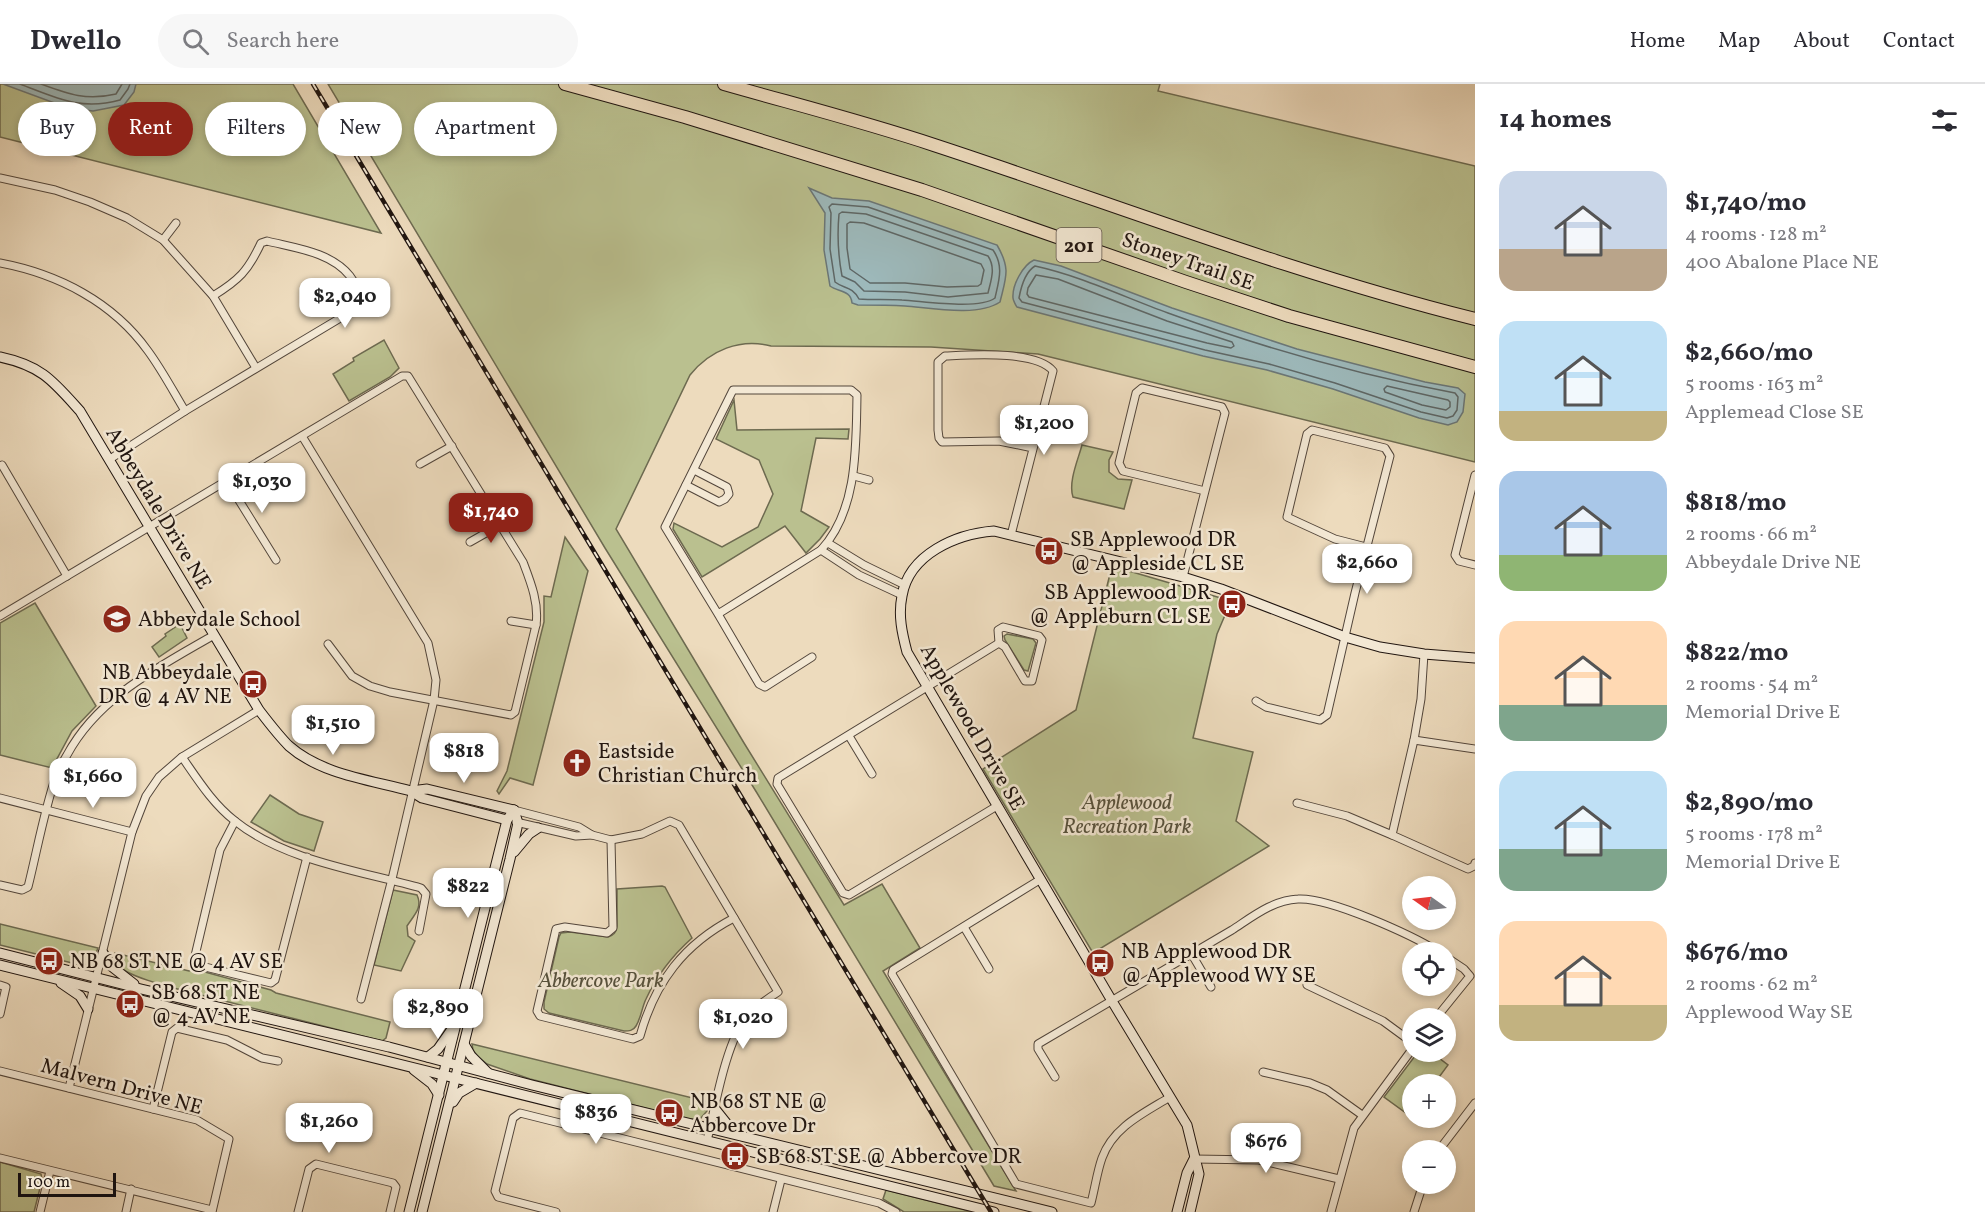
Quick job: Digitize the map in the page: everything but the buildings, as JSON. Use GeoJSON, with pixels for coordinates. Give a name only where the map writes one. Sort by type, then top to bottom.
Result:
{"type":"FeatureCollection","features":[{"type":"Feature","properties":{"kind":"highway","name":"Stoney Trail SE"},"geometry":{"type":"LineString","coordinates":[[565,84],[685,117],[922,190],[1289,316],[1475,367]]}},
{"type":"Feature","properties":{"kind":"highway","name":"Stoney Trail SE"},"geometry":{"type":"LineString","coordinates":[[724,84],[932,144],[1200,237],[1475,320]]}},
{"type":"Feature","properties":{"kind":"street"},"geometry":{"type":"LineString","coordinates":[[0,178],[55,190],[90,202],[127,218],[163,240],[213,296],[256,368]]}},
{"type":"Feature","properties":{"kind":"street"},"geometry":{"type":"LineString","coordinates":[[163,240],[176,223]]}},
{"type":"Feature","properties":{"kind":"street"},"geometry":{"type":"LineString","coordinates":[[110,459],[362,304],[363,297],[349,275],[337,264],[319,255],[267,241],[261,243],[250,266],[232,284],[213,296]]}},
{"type":"Feature","properties":{"kind":"street"},"geometry":{"type":"LineString","coordinates":[[0,263],[45,274],[75,287],[102,304],[129,328],[148,350],[185,411]]}},
{"type":"Feature","properties":{"kind":"street"},"geometry":{"type":"LineString","coordinates":[[1011,535],[1053,371],[1047,364],[990,354],[945,356],[938,362],[938,430],[942,442],[999,441],[1033,448]]}},
{"type":"Feature","properties":{"kind":"street","name":"Abbeydale Drive NE"},"geometry":{"type":"LineString","coordinates":[[0,357],[37,369],[57,385],[80,411],[259,710],[277,734],[291,747],[311,761],[333,770],[411,791],[422,798],[507,820]]}},
{"type":"Feature","properties":{"kind":"street"},"geometry":{"type":"LineString","coordinates":[[0,616],[402,376],[408,376],[527,571],[537,615],[515,712],[511,716],[370,686],[352,676],[328,644]]}},
{"type":"Feature","properties":{"kind":"street"},"geometry":{"type":"LineString","coordinates":[[1183,577],[1225,413],[1224,410],[1142,388],[1136,393],[1119,463],[1123,471],[1204,491]]}},
{"type":"Feature","properties":{"kind":"street"},"geometry":{"type":"LineString","coordinates":[[718,614],[821,550],[828,543],[842,515],[854,476],[857,395],[851,390],[733,390],[665,527],[759,684],[765,687],[812,657]]}},
{"type":"Feature","properties":{"kind":"street"},"geometry":{"type":"LineString","coordinates":[[1257,701],[1266,707],[1320,720],[1327,715],[1389,456],[1385,448],[1312,430],[1307,434],[1287,517],[1335,539],[1366,548]]}},
{"type":"Feature","properties":{"kind":"street"},"geometry":{"type":"LineString","coordinates":[[302,436],[428,643],[436,680],[434,700],[392,879],[361,999]]}},
{"type":"Feature","properties":{"kind":"street"},"geometry":{"type":"LineString","coordinates":[[420,464],[452,446]]}},
{"type":"Feature","properties":{"kind":"street"},"geometry":{"type":"LineString","coordinates":[[2,465],[67,576]]}},
{"type":"Feature","properties":{"kind":"street"},"geometry":{"type":"LineString","coordinates":[[686,485],[719,502],[725,500],[729,494],[727,487],[694,470]]}},
{"type":"Feature","properties":{"kind":"street"},"geometry":{"type":"LineString","coordinates":[[1475,475],[1455,555],[1459,561],[1475,565]]}},
{"type":"Feature","properties":{"kind":"street"},"geometry":{"type":"LineString","coordinates":[[854,476],[869,480]]}},
{"type":"Feature","properties":{"kind":"street"},"geometry":{"type":"LineString","coordinates":[[227,481],[276,561]]}},
{"type":"Feature","properties":{"kind":"street"},"geometry":{"type":"LineString","coordinates":[[470,542],[500,525]]}},
{"type":"Feature","properties":{"kind":"street","name":"Applewood Drive SE"},"geometry":{"type":"LineString","coordinates":[[1190,1212],[1198,1174],[1188,1125],[907,652],[900,614],[905,585],[914,570],[943,544],[976,532],[994,531],[1183,577],[1221,589],[1345,638],[1380,647],[1424,654],[1475,658]]}},
{"type":"Feature","properties":{"kind":"street"},"geometry":{"type":"LineString","coordinates":[[828,543],[864,565],[905,585]]}},
{"type":"Feature","properties":{"kind":"street"},"geometry":{"type":"LineString","coordinates":[[821,550],[859,574],[902,595]]}},
{"type":"Feature","properties":{"kind":"street"},"geometry":{"type":"LineString","coordinates":[[859,574],[864,565]]}},
{"type":"Feature","properties":{"kind":"street"},"geometry":{"type":"LineString","coordinates":[[511,621],[536,625]]}},
{"type":"Feature","properties":{"kind":"street"},"geometry":{"type":"LineString","coordinates":[[1003,627],[1039,636],[1042,640],[1032,681],[1025,681],[1005,648],[999,643],[999,630],[1003,627]]}},
{"type":"Feature","properties":{"kind":"street"},"geometry":{"type":"LineString","coordinates":[[0,885],[22,890],[28,887],[56,774],[74,741],[88,723],[130,684],[214,635]]}},
{"type":"Feature","properties":{"kind":"street"},"geometry":{"type":"LineString","coordinates":[[997,806],[849,895],[843,893],[777,784],[778,778],[999,643]]}},
{"type":"Feature","properties":{"kind":"street"},"geometry":{"type":"LineString","coordinates":[[1392,835],[1414,741],[1421,699],[1424,654]]}},
{"type":"Feature","properties":{"kind":"street"},"geometry":{"type":"LineString","coordinates":[[69,1088],[132,831],[146,795],[159,777],[182,757],[259,710]]}},
{"type":"Feature","properties":{"kind":"street"},"geometry":{"type":"LineString","coordinates":[[849,736],[872,774]]}},
{"type":"Feature","properties":{"kind":"street"},"geometry":{"type":"LineString","coordinates":[[1414,741],[1475,749]]}},
{"type":"Feature","properties":{"kind":"street"},"geometry":{"type":"LineString","coordinates":[[182,757],[207,793],[235,821],[266,840],[306,857],[421,888],[426,894],[418,931]]}},
{"type":"Feature","properties":{"kind":"street","name":"Abbeydale Drive NE"},"geometry":{"type":"LineString","coordinates":[[411,791],[427,789],[514,810]]}},
{"type":"Feature","properties":{"kind":"street"},"geometry":{"type":"LineString","coordinates":[[0,798],[132,831]]}},
{"type":"Feature","properties":{"kind":"street"},"geometry":{"type":"LineString","coordinates":[[1297,803],[1347,816],[1468,869],[1474,867],[1475,863]]}},
{"type":"Feature","properties":{"kind":"street"},"geometry":{"type":"LineString","coordinates":[[409,1212],[507,820],[514,810]]}},
{"type":"Feature","properties":{"kind":"street"},"geometry":{"type":"LineString","coordinates":[[422,1212],[510,860],[518,823],[514,810]]}},
{"type":"Feature","properties":{"kind":"street"},"geometry":{"type":"LineString","coordinates":[[514,810],[579,827],[592,835],[611,840],[642,834],[670,821],[679,825],[778,992],[753,1010],[731,1046],[707,1141]]}},
{"type":"Feature","properties":{"kind":"street"},"geometry":{"type":"LineString","coordinates":[[507,820],[576,836],[592,835]]}},
{"type":"Feature","properties":{"kind":"street"},"geometry":{"type":"LineString","coordinates":[[235,821],[220,850],[194,960],[197,965],[271,983],[275,980],[306,857]]}},
{"type":"Feature","properties":{"kind":"street"},"geometry":{"type":"LineString","coordinates":[[510,860],[519,844],[538,828]]}},
{"type":"Feature","properties":{"kind":"street"},"geometry":{"type":"LineString","coordinates":[[611,840],[613,928],[607,933],[565,927],[556,929],[537,1011],[540,1016],[633,1039],[640,1036],[647,1011],[662,982],[680,957],[714,928],[734,918]]}},
{"type":"Feature","properties":{"kind":"street"},"geometry":{"type":"LineString","coordinates":[[1041,879],[893,970],[892,974],[1016,1184],[1091,1203],[1103,1156],[1116,1135],[1132,1121],[1170,1097]]}},
{"type":"Feature","properties":{"kind":"street"},"geometry":{"type":"LineString","coordinates":[[1055,1077],[1038,1049],[1038,1044],[1257,913],[1280,902],[1299,898],[1329,903],[1420,942]]}},
{"type":"Feature","properties":{"kind":"street"},"geometry":{"type":"LineString","coordinates":[[964,927],[989,969]]}},
{"type":"Feature","properties":{"kind":"street"},"geometry":{"type":"LineString","coordinates":[[0,953],[1052,1212]]}},
{"type":"Feature","properties":{"kind":"street"},"geometry":{"type":"LineString","coordinates":[[103,953],[121,976],[141,989]]}},
{"type":"Feature","properties":{"kind":"street"},"geometry":{"type":"LineString","coordinates":[[1191,953],[1211,987]]}},
{"type":"Feature","properties":{"kind":"street"},"geometry":{"type":"LineString","coordinates":[[1456,964],[1470,976],[1456,993]]}},
{"type":"Feature","properties":{"kind":"street"},"geometry":{"type":"LineString","coordinates":[[0,965],[994,1212]]}},
{"type":"Feature","properties":{"kind":"street"},"geometry":{"type":"LineString","coordinates":[[54,978],[80,996],[88,1009]]}},
{"type":"Feature","properties":{"kind":"street"},"geometry":{"type":"LineString","coordinates":[[0,985],[6,987],[0,1014]]}},
{"type":"Feature","properties":{"kind":"street"},"geometry":{"type":"LineString","coordinates":[[1307,985],[1383,1021],[1402,1035]]}},
{"type":"Feature","properties":{"kind":"street"},"geometry":{"type":"LineString","coordinates":[[1444,1008],[1454,996]]}},
{"type":"Feature","properties":{"kind":"street"},"geometry":{"type":"LineString","coordinates":[[428,1057],[438,1049],[456,1025]]}},
{"type":"Feature","properties":{"kind":"street"},"geometry":{"type":"LineString","coordinates":[[153,1108],[172,1032],[177,1028],[227,1041],[262,1058],[278,1060]]}},
{"type":"Feature","properties":{"kind":"street"},"geometry":{"type":"LineString","coordinates":[[464,1044],[471,1056],[488,1073]]}},
{"type":"Feature","properties":{"kind":"street"},"geometry":{"type":"LineString","coordinates":[[1331,1212],[1354,1128],[1402,1062]]}},
{"type":"Feature","properties":{"kind":"street"},"geometry":{"type":"LineString","coordinates":[[407,1065],[432,1084],[439,1095]]}},
{"type":"Feature","properties":{"kind":"street","name":"Malvern Drive NE"},"geometry":{"type":"LineString","coordinates":[[0,1071],[196,1119],[230,1138],[212,1211]]}},
{"type":"Feature","properties":{"kind":"street"},"geometry":{"type":"LineString","coordinates":[[1263,1072],[1310,1083],[1327,1090],[1362,1116]]}},
{"type":"Feature","properties":{"kind":"street"},"geometry":{"type":"LineString","coordinates":[[448,1109],[459,1093],[476,1083]]}},
{"type":"Feature","properties":{"kind":"street"},"geometry":{"type":"LineString","coordinates":[[1447,1140],[1475,1103]]}},
{"type":"Feature","properties":{"kind":"street"},"geometry":{"type":"LineString","coordinates":[[715,1109],[741,1136]]}},
{"type":"Feature","properties":{"kind":"street"},"geometry":{"type":"LineString","coordinates":[[556,1212],[498,1197],[495,1191],[513,1118],[520,1113],[879,1203],[896,1212]]}},
{"type":"Feature","properties":{"kind":"street"},"geometry":{"type":"LineString","coordinates":[[0,1158],[212,1211]]}},
{"type":"Feature","properties":{"kind":"street"},"geometry":{"type":"LineString","coordinates":[[1194,1159],[1259,1160],[1339,1179]]}},
{"type":"Feature","properties":{"kind":"street","name":"Applewood Drive SE"},"geometry":{"type":"LineString","coordinates":[[1177,1212],[1187,1173],[1194,1159]]}},
{"type":"Feature","properties":{"kind":"street"},"geometry":{"type":"LineString","coordinates":[[298,1212],[309,1169],[316,1164],[393,1183],[396,1186],[390,1212]]}},
{"type":"Feature","properties":{"kind":"street"},"geometry":{"type":"LineString","coordinates":[[40,1212],[50,1171]]}},
{"type":"Feature","properties":{"kind":"street"},"geometry":{"type":"LineString","coordinates":[[773,1212],[782,1180]]}},
{"type":"Feature","properties":{"kind":"street"},"geometry":{"type":"LineString","coordinates":[[126,1212],[131,1189]]}},
{"type":"Feature","properties":{"kind":"street"},"geometry":{"type":"LineString","coordinates":[[1414,1212],[1420,1194]]}},
{"type":"Feature","properties":{"kind":"green space"},"geometry":{"type":"Polygon","coordinates":[[[0,84],[293,84],[304,102],[205,102],[205,156],[306,156],[306,106],[318,126],[318,156],[336,156],[381,233],[75,156],[96,156],[96,102],[18,102],[18,142],[0,137],[0,84]]]}},
{"type":"Feature","properties":{"kind":"green space"},"geometry":{"type":"Polygon","coordinates":[[[328,84],[1160,84],[1158,91],[1475,166],[1475,462],[1038,354],[931,347],[748,344],[726,348],[716,353],[690,375],[616,529],[844,905],[882,884],[920,948],[883,971],[1016,1191],[994,1186],[757,793],[605,548],[371,156],[402,156],[402,102],[339,102],[328,84]]]}},
{"type":"Feature","properties":{"kind":"green space"},"geometry":{"type":"Polygon","coordinates":[[[384,340],[399,368],[390,377],[349,401],[333,374],[354,361],[353,358],[384,340]]]}},
{"type":"Feature","properties":{"kind":"green space"},"geometry":{"type":"Polygon","coordinates":[[[734,400],[737,430],[849,429],[848,439],[816,438],[801,511],[829,527],[806,553],[785,526],[702,577],[673,529],[674,523],[722,547],[758,527],[773,494],[759,460],[716,439],[734,400]]]}},
{"type":"Feature","properties":{"kind":"green space"},"geometry":{"type":"Polygon","coordinates":[[[1082,445],[1113,452],[1109,460],[1109,472],[1118,479],[1132,480],[1124,509],[1073,497],[1073,478],[1082,445]]]}},
{"type":"Feature","properties":{"kind":"green space"},"geometry":{"type":"Polygon","coordinates":[[[565,537],[588,571],[533,785],[510,778],[499,794],[497,791],[507,771],[544,622],[544,596],[551,597],[565,537]]]}},
{"type":"Feature","properties":{"kind":"green space","name":"Applewood Recreation Park"},"geometry":{"type":"Polygon","coordinates":[[[1112,566],[1231,601],[1217,634],[1193,738],[1253,752],[1236,821],[1269,846],[1093,953],[983,769],[1076,710],[1112,566]]]}},
{"type":"Feature","properties":{"kind":"green space"},"geometry":{"type":"Polygon","coordinates":[[[35,603],[96,706],[72,731],[52,768],[0,755],[0,623],[35,603]]]}},
{"type":"Feature","properties":{"kind":"green space"},"geometry":{"type":"Polygon","coordinates":[[[180,624],[187,638],[159,657],[152,647],[180,624]]]}},
{"type":"Feature","properties":{"kind":"green space"},"geometry":{"type":"Polygon","coordinates":[[[1007,634],[1033,639],[1036,643],[1028,671],[1024,670],[1005,640],[1004,636],[1007,634]]]}},
{"type":"Feature","properties":{"kind":"green space"},"geometry":{"type":"Polygon","coordinates":[[[270,795],[299,814],[323,822],[314,851],[284,841],[251,822],[270,795]]]}},
{"type":"Feature","properties":{"kind":"green space","name":"Abbercove Park"},"geometry":{"type":"Polygon","coordinates":[[[665,887],[692,938],[660,974],[646,999],[635,1028],[624,1031],[549,1013],[544,1009],[561,933],[608,937],[615,932],[617,926],[617,889],[665,887]]]}},
{"type":"Feature","properties":{"kind":"green space"},"geometry":{"type":"Polygon","coordinates":[[[393,890],[417,895],[419,900],[417,911],[407,926],[408,936],[415,941],[401,971],[374,965],[393,890]]]}},
{"type":"Feature","properties":{"kind":"green space"},"geometry":{"type":"Polygon","coordinates":[[[0,924],[98,948],[90,962],[80,965],[0,945],[0,924]]]}},
{"type":"Feature","properties":{"kind":"green space"},"geometry":{"type":"Polygon","coordinates":[[[115,953],[189,971],[194,969],[390,1022],[386,1038],[382,1041],[158,984],[121,968],[113,958],[115,953]]]}},
{"type":"Feature","properties":{"kind":"green space"},"geometry":{"type":"Polygon","coordinates":[[[472,1044],[709,1102],[707,1111],[700,1119],[688,1119],[530,1079],[487,1064],[477,1056],[472,1044]]]}},
{"type":"Feature","properties":{"kind":"green space"},"geometry":{"type":"Polygon","coordinates":[[[1410,1062],[1444,1062],[1448,1065],[1441,1074],[1402,1074],[1402,1110],[1384,1097],[1410,1062]]]}},
{"type":"Feature","properties":{"kind":"green space"},"geometry":{"type":"Polygon","coordinates":[[[0,1162],[41,1174],[42,1180],[34,1212],[0,1212],[0,1162]]]}},
{"type":"Feature","properties":{"kind":"green space"},"geometry":{"type":"Polygon","coordinates":[[[886,1190],[973,1212],[904,1212],[883,1199],[886,1190]]]}},
{"type":"Feature","properties":{"kind":"water"},"geometry":{"type":"Polygon","coordinates":[[[3,84],[136,84],[134,92],[126,102],[108,102],[108,108],[96,110],[96,102],[52,102],[3,84]]]}},
{"type":"Feature","properties":{"kind":"water"},"geometry":{"type":"Polygon","coordinates":[[[809,188],[832,198],[869,201],[997,245],[1006,267],[1000,302],[991,307],[967,310],[852,303],[847,293],[830,286],[824,250],[825,213],[809,188]]]}},
{"type":"Feature","properties":{"kind":"water"},"geometry":{"type":"Polygon","coordinates":[[[1034,260],[1061,266],[1172,308],[1297,349],[1425,382],[1458,388],[1465,394],[1463,412],[1457,422],[1448,425],[1267,370],[1203,356],[1017,307],[1013,298],[1016,282],[1026,266],[1034,260]]]}},
{"type":"Feature","properties":{"kind":"railway"},"geometry":{"type":"LineString","coordinates":[[313,84],[991,1212]]}},
{"type":"Feature","properties":{"kind":"place","name":"SB Applewood DR @ Appleside CL SE"},"geometry":{"type":"Point","coordinates":[1049,551]}},
{"type":"Feature","properties":{"kind":"place","name":"SB Applewood DR @ Appleburn CL SE"},"geometry":{"type":"Point","coordinates":[1232,604]}},
{"type":"Feature","properties":{"kind":"place","name":"Abbeydale School"},"geometry":{"type":"Point","coordinates":[117,619]}},
{"type":"Feature","properties":{"kind":"place","name":"NB Abbeydale DR @ 4 AV NE"},"geometry":{"type":"Point","coordinates":[253,684]}},
{"type":"Feature","properties":{"kind":"place","name":"Eastside Christian Church"},"geometry":{"type":"Point","coordinates":[577,763]}},
{"type":"Feature","properties":{"kind":"place","name":"NB 68 ST NE @ 4 AV SE"},"geometry":{"type":"Point","coordinates":[49,961]}},
{"type":"Feature","properties":{"kind":"place","name":"NB Applewood DR @ Applewood WY SE"},"geometry":{"type":"Point","coordinates":[1100,963]}},
{"type":"Feature","properties":{"kind":"place","name":"SB 68 ST NE @ 4 AV NE"},"geometry":{"type":"Point","coordinates":[130,1004]}},
{"type":"Feature","properties":{"kind":"place","name":"NB 68 ST NE @ Abbercove Dr"},"geometry":{"type":"Point","coordinates":[669,1113]}},
{"type":"Feature","properties":{"kind":"place","name":"SB 68 ST SE @ Abbercove DR"},"geometry":{"type":"Point","coordinates":[735,1156]}}]}
